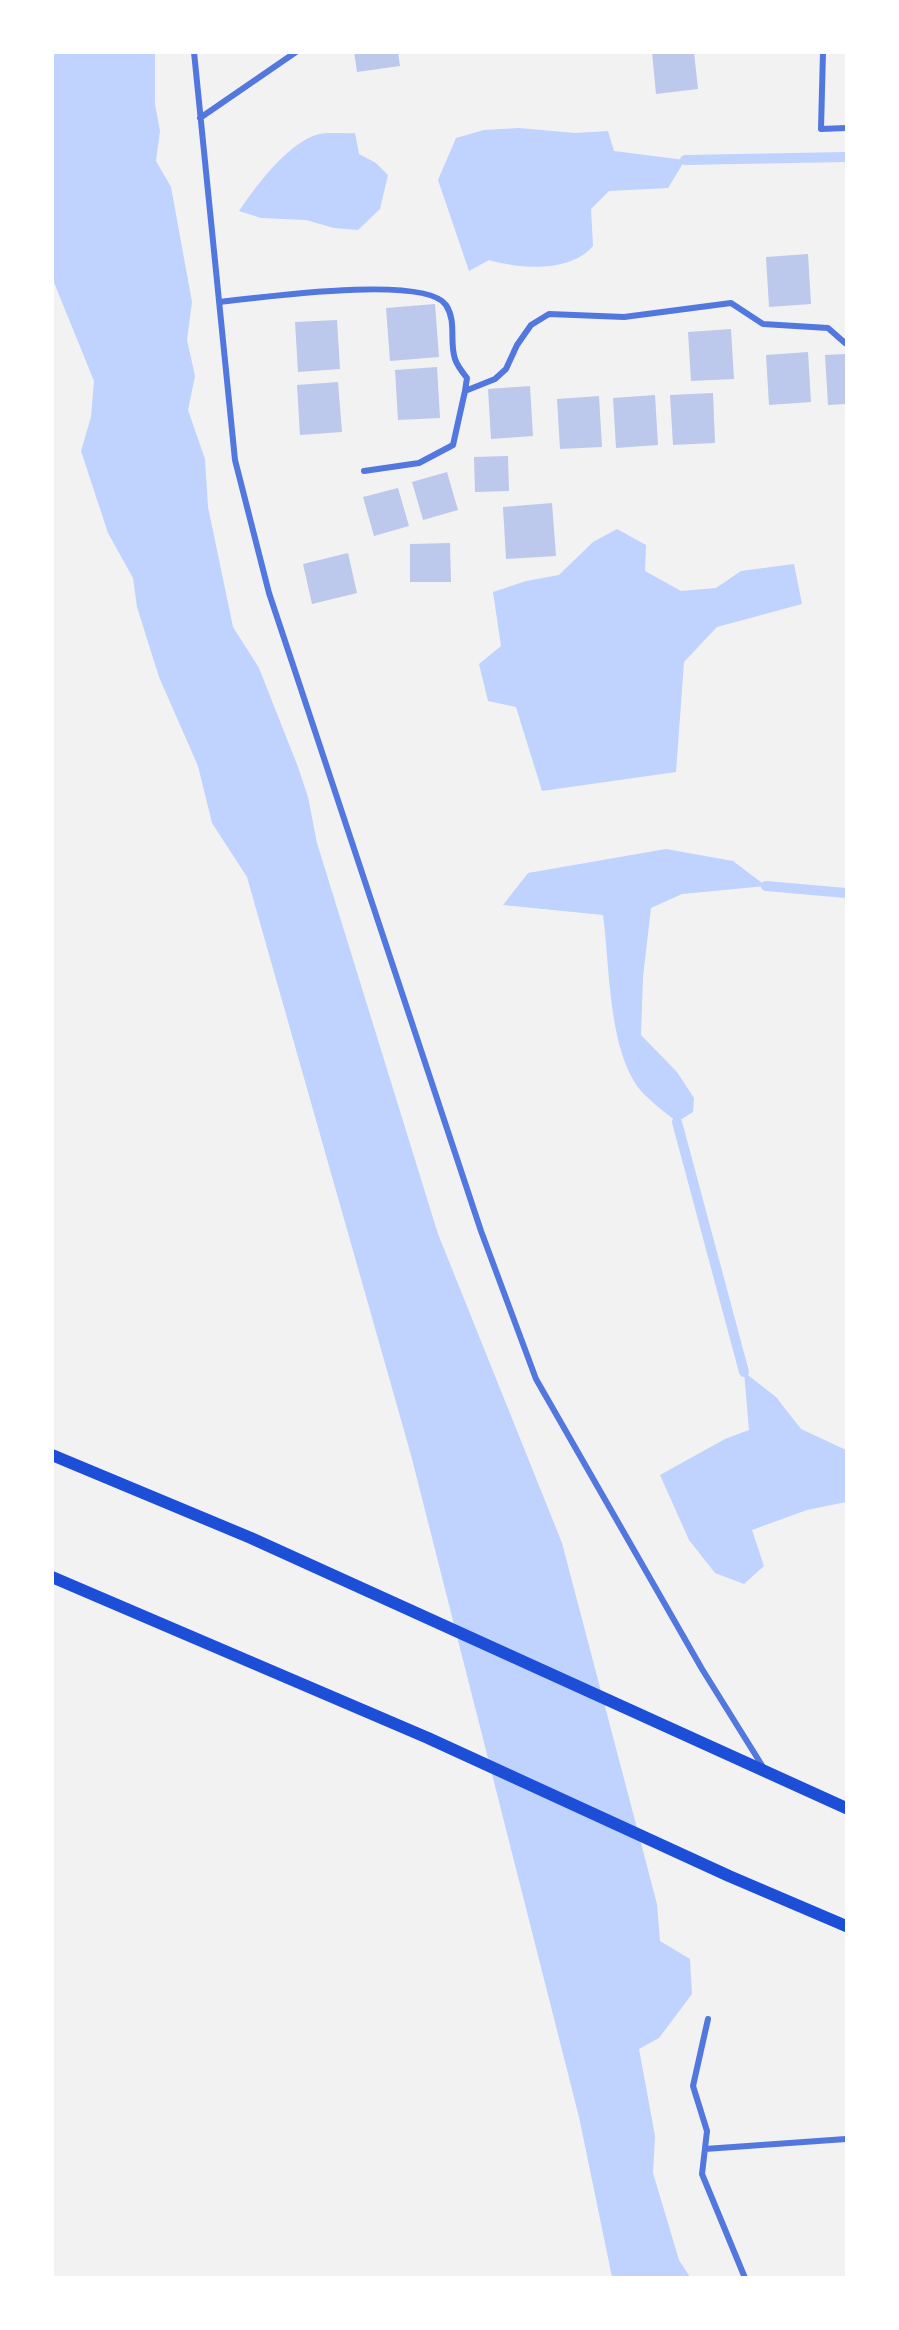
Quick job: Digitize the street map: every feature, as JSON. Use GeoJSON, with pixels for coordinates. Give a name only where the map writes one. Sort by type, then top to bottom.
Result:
{"type":"FeatureCollection","features":[{"type":"Feature","properties":{"kind":"main road"},"geometry":{"type":"LineString","coordinates":[[52,1455],[251,1538],[846,1808]]}},
{"type":"Feature","properties":{"kind":"main road"},"geometry":{"type":"LineString","coordinates":[[52,1577],[428,1738],[846,1926]]}},
{"type":"Feature","properties":{"kind":"street"},"geometry":{"type":"LineString","coordinates":[[194,52],[235,460],[269,593],[497,1273],[536,1379],[702,1670],[765,1770]]}},
{"type":"Feature","properties":{"kind":"street"},"geometry":{"type":"LineString","coordinates":[[200,118],[296,52]]}},
{"type":"Feature","properties":{"kind":"street"},"geometry":{"type":"LineString","coordinates":[[823,52],[821,129],[846,128]]}},
{"type":"Feature","properties":{"kind":"street"},"geometry":{"type":"LineString","coordinates":[[219,302],[337,289],[402,290],[430,295],[446,305],[454,332],[454,358],[467,378],[453,445],[419,463],[364,471]]}},
{"type":"Feature","properties":{"kind":"street"},"geometry":{"type":"LineString","coordinates":[[465,391],[495,379],[506,369],[517,345],[531,325],[549,314],[624,317],[731,303],[763,324],[828,328],[845,343]]}},
{"type":"Feature","properties":{"kind":"street"},"geometry":{"type":"LineString","coordinates":[[708,2019],[693,2086],[707,2130],[702,2174],[745,2277]]}},
{"type":"Feature","properties":{"kind":"street"},"geometry":{"type":"LineString","coordinates":[[705,2149],[846,2139]]}},
{"type":"Feature","properties":{"kind":"water"},"geometry":{"type":"Polygon","coordinates":[[[52,53],[155,53],[155,104],[160,131],[156,161],[171,187],[192,302],[187,340],[195,376],[188,410],[205,459],[208,507],[233,627],[259,668],[298,767],[308,797],[317,843],[438,1234],[562,1543],[657,1904],[660,1941],[690,1959],[692,1994],[659,2038],[639,2049],[655,2136],[653,2173],[679,2260],[690,2277],[612,2277],[579,2117],[411,1455],[247,877],[212,823],[198,766],[159,677],[137,607],[133,578],[108,533],[81,451],[91,417],[94,381],[53,280],[52,53]]]}},
{"type":"Feature","properties":{"kind":"water"},"geometry":{"type":"Polygon","coordinates":[[[519,128],[575,133],[608,131],[614,151],[685,160],[668,188],[609,191],[591,209],[593,246],[583,255],[558,265],[529,267],[489,260],[469,271],[438,180],[456,138],[484,130],[519,128]]]}},
{"type":"Feature","properties":{"kind":"water"},"geometry":{"type":"Polygon","coordinates":[[[355,133],[359,154],[376,163],[388,175],[380,209],[358,230],[334,228],[306,220],[261,218],[239,211],[281,158],[302,142],[323,134],[355,133]]]}},
{"type":"Feature","properties":{"kind":"water"},"geometry":{"type":"Polygon","coordinates":[[[617,529],[646,545],[645,571],[681,591],[716,588],[741,571],[794,564],[802,604],[717,627],[684,662],[676,772],[542,791],[516,707],[488,701],[479,664],[501,646],[493,592],[526,581],[559,575],[593,542],[617,529]]]}},
{"type":"Feature","properties":{"kind":"water"},"geometry":{"type":"Polygon","coordinates":[[[666,849],[733,861],[766,886],[682,894],[651,908],[643,977],[641,1035],[677,1072],[694,1098],[693,1112],[677,1122],[642,1092],[631,1075],[623,1055],[612,1008],[603,915],[503,905],[528,873],[666,849]]]}},
{"type":"Feature","properties":{"kind":"water"},"geometry":{"type":"Polygon","coordinates":[[[744,1372],[776,1397],[801,1429],[846,1450],[846,1502],[807,1510],[752,1530],[764,1566],[744,1584],[715,1573],[689,1540],[660,1475],[725,1439],[749,1430],[744,1372]]]}},
{"type":"Feature","properties":{"kind":"building"},"geometry":{"type":"Polygon","coordinates":[[[354,52],[398,52],[400,66],[357,72],[354,52]]]}},
{"type":"Feature","properties":{"kind":"building"},"geometry":{"type":"Polygon","coordinates":[[[652,52],[694,52],[698,89],[656,94],[652,52]]]}},
{"type":"Feature","properties":{"kind":"building"},"geometry":{"type":"Polygon","coordinates":[[[808,254],[811,304],[769,307],[766,257],[808,254]]]}},
{"type":"Feature","properties":{"kind":"building"},"geometry":{"type":"Polygon","coordinates":[[[435,304],[439,357],[390,361],[386,308],[435,304]]]}},
{"type":"Feature","properties":{"kind":"building"},"geometry":{"type":"Polygon","coordinates":[[[337,320],[340,369],[298,372],[295,322],[337,320]]]}},
{"type":"Feature","properties":{"kind":"building"},"geometry":{"type":"Polygon","coordinates":[[[731,329],[734,379],[691,381],[688,332],[731,329]]]}},
{"type":"Feature","properties":{"kind":"building"},"geometry":{"type":"Polygon","coordinates":[[[808,352],[811,402],[769,405],[766,355],[808,352]]]}},
{"type":"Feature","properties":{"kind":"building"},"geometry":{"type":"Polygon","coordinates":[[[846,354],[846,404],[828,405],[825,355],[846,354]]]}},
{"type":"Feature","properties":{"kind":"building"},"geometry":{"type":"Polygon","coordinates":[[[437,367],[440,418],[398,420],[395,370],[437,367]]]}},
{"type":"Feature","properties":{"kind":"building"},"geometry":{"type":"Polygon","coordinates":[[[338,382],[342,432],[300,435],[297,385],[338,382]]]}},
{"type":"Feature","properties":{"kind":"building"},"geometry":{"type":"Polygon","coordinates":[[[530,386],[533,436],[491,439],[488,389],[530,386]]]}},
{"type":"Feature","properties":{"kind":"building"},"geometry":{"type":"Polygon","coordinates":[[[713,393],[715,443],[673,445],[670,395],[713,393]]]}},
{"type":"Feature","properties":{"kind":"building"},"geometry":{"type":"Polygon","coordinates":[[[655,395],[658,445],[616,448],[613,398],[655,395]]]}},
{"type":"Feature","properties":{"kind":"building"},"geometry":{"type":"Polygon","coordinates":[[[599,396],[602,447],[560,449],[557,399],[599,396]]]}},
{"type":"Feature","properties":{"kind":"building"},"geometry":{"type":"Polygon","coordinates":[[[508,456],[509,491],[475,492],[474,457],[508,456]]]}},
{"type":"Feature","properties":{"kind":"building"},"geometry":{"type":"Polygon","coordinates":[[[447,472],[458,510],[423,520],[412,482],[447,472]]]}},
{"type":"Feature","properties":{"kind":"building"},"geometry":{"type":"Polygon","coordinates":[[[398,488],[409,526],[374,536],[363,497],[398,488]]]}},
{"type":"Feature","properties":{"kind":"building"},"geometry":{"type":"Polygon","coordinates":[[[552,503],[556,556],[506,559],[503,507],[552,503]]]}},
{"type":"Feature","properties":{"kind":"building"},"geometry":{"type":"Polygon","coordinates":[[[450,543],[451,582],[410,582],[410,544],[450,543]]]}},
{"type":"Feature","properties":{"kind":"building"},"geometry":{"type":"Polygon","coordinates":[[[348,553],[357,593],[312,604],[303,564],[348,553]]]}},
{"type":"Feature","properties":{"kind":"waterway"},"geometry":{"type":"LineString","coordinates":[[685,160],[846,157]]}},
{"type":"Feature","properties":{"kind":"waterway"},"geometry":{"type":"LineString","coordinates":[[766,886],[846,893]]}},
{"type":"Feature","properties":{"kind":"waterway"},"geometry":{"type":"LineString","coordinates":[[677,1122],[744,1372]]}}]}
